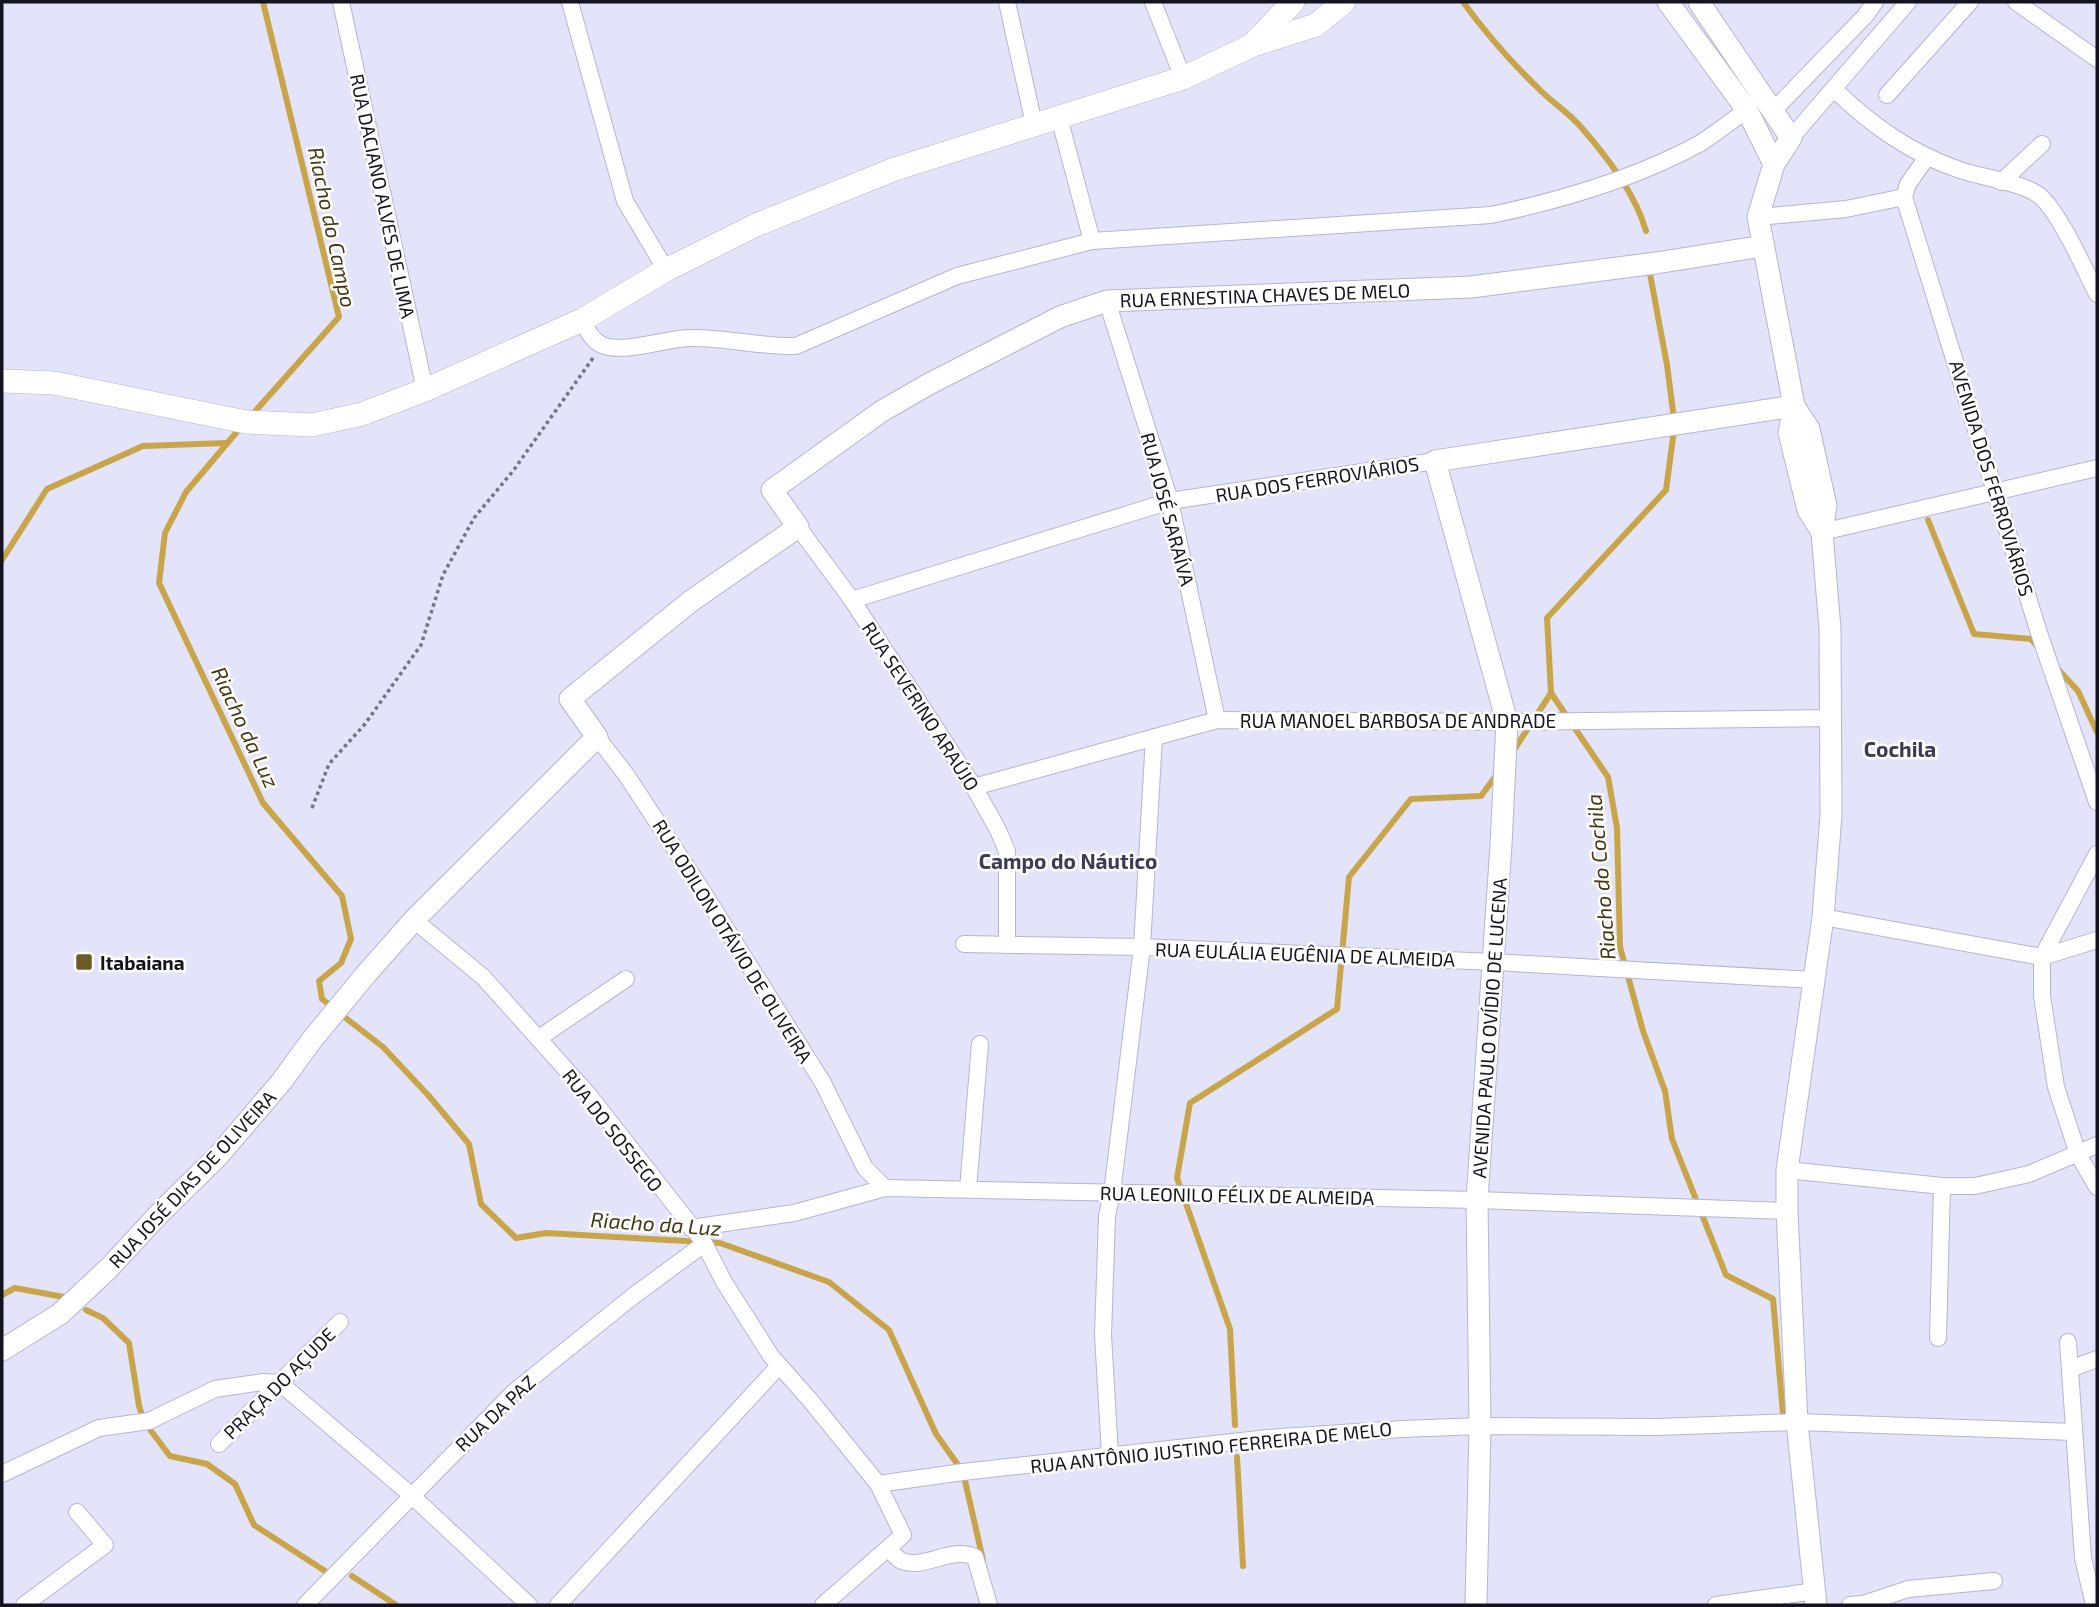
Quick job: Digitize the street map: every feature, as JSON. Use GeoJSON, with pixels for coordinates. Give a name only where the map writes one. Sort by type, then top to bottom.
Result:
{"type":"FeatureCollection","features":[{"type":"Feature","properties":{"kind":"main road"},"geometry":{"type":"LineString","coordinates":[[1253,45],[1293,2]]}},
{"type":"Feature","properties":{"kind":"main road"},"geometry":{"type":"LineString","coordinates":[[2,381],[54,383],[246,422],[312,425],[362,414],[425,390],[582,320],[666,270],[756,225],[895,169],[1183,78],[1253,45],[1316,25],[1344,2]]}},
{"type":"Feature","properties":{"kind":"street","name":"RUA DACIANO ALVES DE LIMA"},"geometry":{"type":"LineString","coordinates":[[341,2],[425,390]]}},
{"type":"Feature","properties":{"kind":"street"},"geometry":{"type":"LineString","coordinates":[[570,2],[625,201],[666,270]]}},
{"type":"Feature","properties":{"kind":"street"},"geometry":{"type":"LineString","coordinates":[[1007,2],[1034,124]]}},
{"type":"Feature","properties":{"kind":"street"},"geometry":{"type":"LineString","coordinates":[[1153,2],[1183,78]]}},
{"type":"Feature","properties":{"kind":"street"},"geometry":{"type":"LineString","coordinates":[[1668,2],[1747,110],[1774,164]]}},
{"type":"Feature","properties":{"kind":"street"},"geometry":{"type":"LineString","coordinates":[[1699,2],[1791,138]]}},
{"type":"Feature","properties":{"kind":"street"},"geometry":{"type":"LineString","coordinates":[[1776,115],[1875,2]]}},
{"type":"Feature","properties":{"kind":"street"},"geometry":{"type":"LineString","coordinates":[[1716,1605],[1815,1598],[1797,1422],[1787,1170],[1823,917],[1831,815],[1830,629],[1822,532],[1826,506],[1809,429],[1794,406],[1758,217],[1774,164],[1791,138],[1908,2]]}},
{"type":"Feature","properties":{"kind":"street"},"geometry":{"type":"LineString","coordinates":[[1886,95],[1970,2]]}},
{"type":"Feature","properties":{"kind":"street"},"geometry":{"type":"LineString","coordinates":[[2016,2],[2097,59]]}},
{"type":"Feature","properties":{"kind":"street"},"geometry":{"type":"LineString","coordinates":[[1834,89],[1879,129],[1927,157],[2023,187],[2040,195],[2053,211],[2097,294]]}},
{"type":"Feature","properties":{"kind":"street"},"geometry":{"type":"LineString","coordinates":[[582,320],[589,334],[602,345],[621,347],[689,338],[768,347],[796,346],[957,276],[1092,241],[1491,215],[1532,206],[1617,181],[1699,143],[1747,110]]}},
{"type":"Feature","properties":{"kind":"street"},"geometry":{"type":"LineString","coordinates":[[1059,117],[1092,241]]}},
{"type":"Feature","properties":{"kind":"street"},"geometry":{"type":"LineString","coordinates":[[2001,182],[2042,144]]}},
{"type":"Feature","properties":{"kind":"street"},"geometry":{"type":"LineString","coordinates":[[1758,217],[1846,209],[1904,197],[1908,184],[1927,157]]}},
{"type":"Feature","properties":{"kind":"street","name":"AVENIDA DOS FERROVIÁRIOS"},"geometry":{"type":"LineString","coordinates":[[1904,197],[2038,630],[2097,802]]}},
{"type":"Feature","properties":{"kind":"street","name":"RUA ERNESTINA CHAVES DE MELO"},"geometry":{"type":"LineString","coordinates":[[772,490],[882,411],[929,384],[1060,317],[1107,301],[1471,286],[1656,263],[1763,246]]}},
{"type":"Feature","properties":{"kind":"street","name":"RUA JOSÉ SARAÍVA"},"geometry":{"type":"LineString","coordinates":[[1107,301],[1170,501],[1217,720]]}},
{"type":"Feature","properties":{"kind":"street","name":"RUA DOS FERROVIÁRIOS"},"geometry":{"type":"LineString","coordinates":[[852,600],[1170,501],[1794,406]]}},
{"type":"Feature","properties":{"kind":"street","name":"AVENIDA PAULO OVÍDIO DE LUCENA"},"geometry":{"type":"LineString","coordinates":[[1436,461],[1507,722],[1477,1200],[1480,1426],[1476,1605]]}},
{"type":"Feature","properties":{"kind":"street"},"geometry":{"type":"LineString","coordinates":[[1822,532],[2097,468]]}},
{"type":"Feature","properties":{"kind":"street","name":"RUA SEVERINO ARAÚJO"},"geometry":{"type":"LineString","coordinates":[[772,490],[852,600],[974,787],[1007,851],[1007,945]]}},
{"type":"Feature","properties":{"kind":"street","name":"RUA ODILON OTÁVIO DE OLIVEIRA"},"geometry":{"type":"LineString","coordinates":[[798,527],[691,601],[570,699],[627,776],[704,892],[823,1083],[865,1167],[885,1188]]}},
{"type":"Feature","properties":{"kind":"street","name":"RUA MANOEL BARBOSA DE ANDRADE"},"geometry":{"type":"LineString","coordinates":[[974,787],[1217,720],[1507,722],[1832,718]]}},
{"type":"Feature","properties":{"kind":"street","name":"RUA JOSÉ DIAS DE OLIVEIRA"},"geometry":{"type":"LineString","coordinates":[[2,1350],[60,1314],[110,1268],[158,1215],[218,1156],[282,1081],[310,1041],[414,920],[597,737]]}},
{"type":"Feature","properties":{"kind":"street"},"geometry":{"type":"LineString","coordinates":[[1110,1455],[1102,1335],[1107,1216],[1142,947],[1154,737]]}},
{"type":"Feature","properties":{"kind":"street"},"geometry":{"type":"LineString","coordinates":[[2097,855],[2042,957],[2042,996],[2056,1087],[2078,1154],[2097,1186]]}},
{"type":"Feature","properties":{"kind":"street"},"geometry":{"type":"LineString","coordinates":[[1823,917],[2042,957],[2097,940]]}},
{"type":"Feature","properties":{"kind":"street","name":"RUA DO SOSSEGO"},"geometry":{"type":"LineString","coordinates":[[414,920],[483,977],[539,1038],[588,1094],[704,1244],[724,1282],[779,1366],[810,1400],[877,1485],[903,1535],[889,1549]]}},
{"type":"Feature","properties":{"kind":"street","name":"RUA EULÁLIA EUGÊNIA DE ALMEIDA"},"geometry":{"type":"LineString","coordinates":[[964,944],[1142,947],[1494,962],[1813,980]]}},
{"type":"Feature","properties":{"kind":"street"},"geometry":{"type":"LineString","coordinates":[[539,1038],[626,979]]}},
{"type":"Feature","properties":{"kind":"street"},"geometry":{"type":"LineString","coordinates":[[968,1189],[979,1044]]}},
{"type":"Feature","properties":{"kind":"street"},"geometry":{"type":"LineString","coordinates":[[1787,1170],[1942,1186],[1975,1186],[2029,1174],[2097,1145]]}},
{"type":"Feature","properties":{"kind":"street"},"geometry":{"type":"LineString","coordinates":[[1938,1338],[1942,1186]]}},
{"type":"Feature","properties":{"kind":"street","name":"RUA LEONILO FÉLIX DE ALMEIDA"},"geometry":{"type":"LineString","coordinates":[[691,1228],[794,1213],[885,1188],[1477,1200],[1787,1212]]}},
{"type":"Feature","properties":{"kind":"street","name":"RUA DA PAZ"},"geometry":{"type":"LineString","coordinates":[[305,1605],[514,1392],[632,1297],[704,1244]]}},
{"type":"Feature","properties":{"kind":"street","name":"PRAÇA DO AÇUDE"},"geometry":{"type":"LineString","coordinates":[[219,1444],[340,1322]]}},
{"type":"Feature","properties":{"kind":"street"},"geometry":{"type":"LineString","coordinates":[[2068,1342],[2084,1558],[2095,1605]]}},
{"type":"Feature","properties":{"kind":"street"},"geometry":{"type":"LineString","coordinates":[[2070,1369],[2097,1359]]}},
{"type":"Feature","properties":{"kind":"street"},"geometry":{"type":"LineString","coordinates":[[558,1605],[779,1366]]}},
{"type":"Feature","properties":{"kind":"street"},"geometry":{"type":"LineString","coordinates":[[2,1474],[99,1427],[145,1423],[215,1389],[263,1382],[280,1383],[411,1495],[529,1605]]}},
{"type":"Feature","properties":{"kind":"street","name":"RUA ANTÔNIO JUSTINO FERREIRA DE MELO"},"geometry":{"type":"LineString","coordinates":[[877,1485],[1268,1438],[1480,1426],[1658,1427],[1797,1422],[2074,1432]]}},
{"type":"Feature","properties":{"kind":"street"},"geometry":{"type":"LineString","coordinates":[[24,1605],[105,1545],[77,1512]]}},
{"type":"Feature","properties":{"kind":"street"},"geometry":{"type":"LineString","coordinates":[[824,1605],[889,1549],[900,1560],[911,1563],[966,1552],[975,1557],[989,1605]]}},
{"type":"Feature","properties":{"kind":"street"},"geometry":{"type":"LineString","coordinates":[[1850,1605],[1863,1604],[1908,1589],[1994,1581]]}},
{"type":"Feature","properties":{"kind":"path"},"geometry":{"type":"LineString","coordinates":[[312,808],[329,764],[365,724],[421,645],[443,575],[474,518],[513,471],[602,345]]}},
{"type":"Feature","properties":{"kind":"waterway","name":"Riacho do Campo"},"geometry":{"type":"LineString","coordinates":[[251,416],[339,317],[263,2]]}},
{"type":"Feature","properties":{"kind":"waterway","name":"Riacho do Cochila"},"geometry":{"type":"LineString","coordinates":[[1463,2],[1508,57],[1576,122],[1601,151],[1635,203],[1646,231]]}},
{"type":"Feature","properties":{"kind":"waterway","name":"Riacho do Cochila"},"geometry":{"type":"LineString","coordinates":[[1650,274],[1674,419]]}},
{"type":"Feature","properties":{"kind":"waterway","name":"Riacho da Luz"},"geometry":{"type":"LineString","coordinates":[[241,427],[186,492],[165,533],[159,583],[263,803],[342,896],[351,939],[341,963],[319,981],[322,999],[331,1006]]}},
{"type":"Feature","properties":{"kind":"waterway","name":"Riacho do Cochila"},"geometry":{"type":"LineString","coordinates":[[1674,430],[1666,490],[1547,618],[1551,693],[1608,777],[1617,828],[1620,947],[1643,1031],[1665,1091],[1672,1139],[1726,1275],[1773,1299],[1783,1414]]}},
{"type":"Feature","properties":{"kind":"waterway","name":"Riacho do Campo"},"geometry":{"type":"LineString","coordinates":[[2,560],[47,489],[143,446],[227,443]]}},
{"type":"Feature","properties":{"kind":"waterway"},"geometry":{"type":"LineString","coordinates":[[1928,520],[1974,634],[2031,639],[2039,648]]}},
{"type":"Feature","properties":{"kind":"waterway"},"geometry":{"type":"LineString","coordinates":[[2056,667],[2078,691],[2097,732]]}},
{"type":"Feature","properties":{"kind":"waterway"},"geometry":{"type":"LineString","coordinates":[[1512,753],[1551,693]]}},
{"type":"Feature","properties":{"kind":"waterway"},"geometry":{"type":"LineString","coordinates":[[1235,1425],[1230,1329],[1177,1178],[1190,1103],[1337,1009],[1349,877],[1411,799],[1481,796],[1498,773]]}},
{"type":"Feature","properties":{"kind":"waterway","name":"Riacho da Luz"},"geometry":{"type":"LineString","coordinates":[[343,1016],[383,1047],[469,1144],[481,1204],[516,1238],[546,1233],[720,1243],[829,1282],[889,1330],[936,1434],[963,1472],[983,1560]]}},
{"type":"Feature","properties":{"kind":"waterway"},"geometry":{"type":"LineString","coordinates":[[2,1295],[15,1288],[64,1297]]}},
{"type":"Feature","properties":{"kind":"waterway"},"geometry":{"type":"LineString","coordinates":[[86,1310],[103,1318],[129,1343],[139,1406],[145,1423],[170,1456],[207,1464],[235,1484],[254,1525],[325,1571]]}},
{"type":"Feature","properties":{"kind":"waterway"},"geometry":{"type":"LineString","coordinates":[[1237,1457],[1243,1566]]}},
{"type":"Feature","properties":{"kind":"waterway"},"geometry":{"type":"LineString","coordinates":[[352,1576],[396,1605]]}},
{"type":"Feature","properties":{"kind":"place","name":"Itabaiana"},"geometry":{"type":"Point","coordinates":[84,962]}},
{"type":"Feature","properties":{"kind":"district","name":"Cochila"},"geometry":{"type":"Point","coordinates":[1900,748]}},
{"type":"Feature","properties":{"kind":"district","name":"Campo do Náutico"},"geometry":{"type":"Point","coordinates":[1068,860]}}]}
